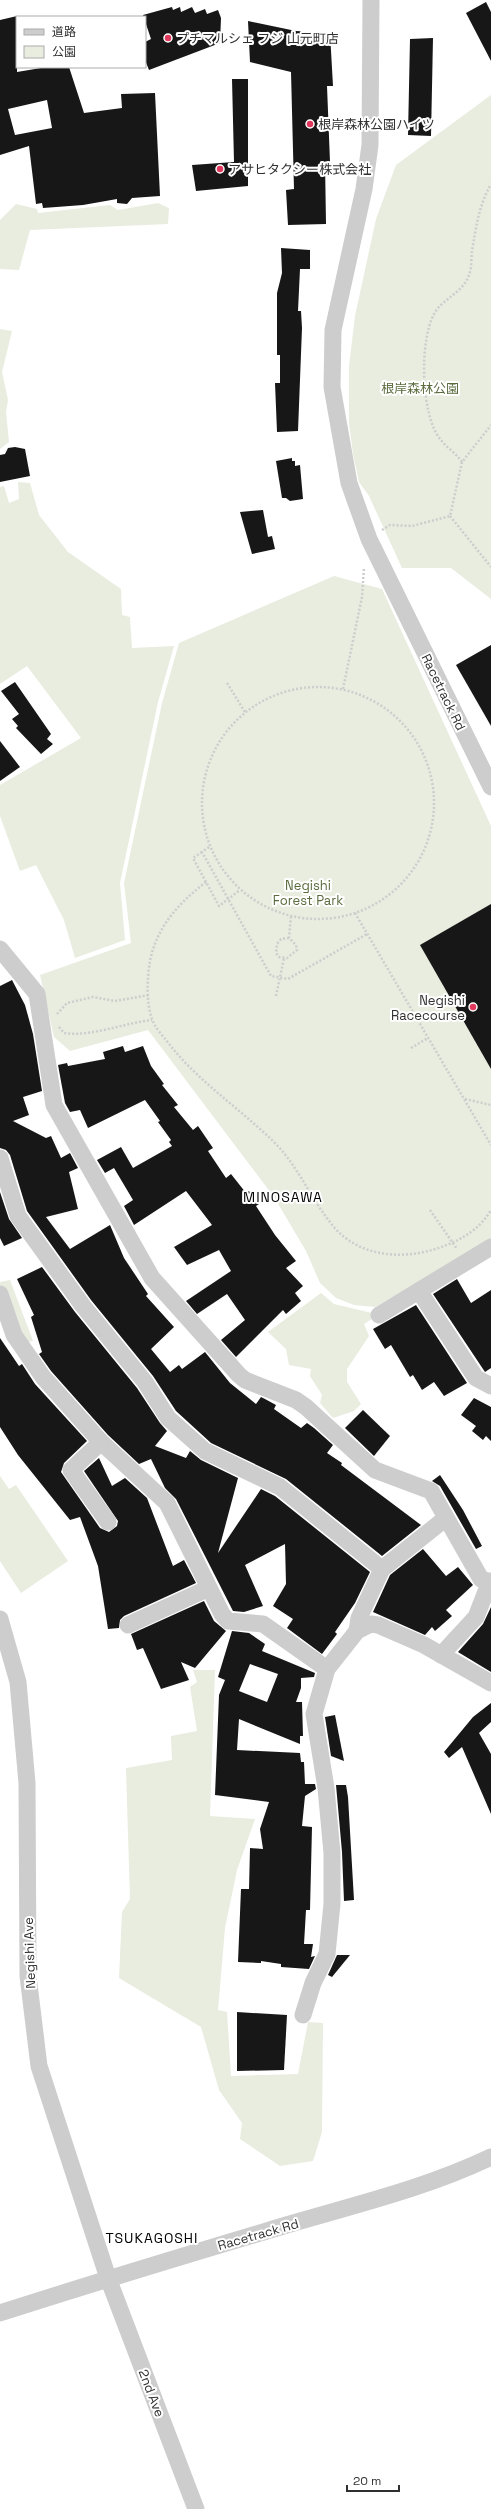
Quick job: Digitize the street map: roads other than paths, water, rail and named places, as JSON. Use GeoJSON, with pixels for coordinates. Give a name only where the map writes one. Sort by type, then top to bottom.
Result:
{"type":"FeatureCollection","features":[{"type":"Feature","properties":{"kind":"street","name":"Racetrack Rd"},"geometry":{"type":"LineString","coordinates":[[371,0],[370,145],[364,188],[333,330],[332,387],[349,484],[369,539],[491,787]]}},
{"type":"Feature","properties":{"kind":"street"},"geometry":{"type":"LineString","coordinates":[[0,948],[37,994],[47,1019],[54,1105],[152,1278],[245,1380],[296,1400],[306,1407],[375,1470],[431,1491],[481,1579],[491,1581],[476,1616],[441,1655]]}},
{"type":"Feature","properties":{"kind":"street"},"geometry":{"type":"LineString","coordinates":[[0,1158],[18,1216],[83,1306],[146,1382],[168,1418],[205,1451],[280,1487],[382,1569]]}},
{"type":"Feature","properties":{"kind":"street"},"geometry":{"type":"LineString","coordinates":[[379,1315],[491,1247]]}},
{"type":"Feature","properties":{"kind":"street"},"geometry":{"type":"LineString","coordinates":[[419,1291],[476,1378],[489,1383]]}},
{"type":"Feature","properties":{"kind":"street"},"geometry":{"type":"LineString","coordinates":[[0,1294],[14,1335],[43,1377],[101,1442],[167,1503],[222,1614],[228,1621],[263,1624],[327,1669]]}},
{"type":"Feature","properties":{"kind":"street"},"geometry":{"type":"LineString","coordinates":[[101,1442],[71,1470],[108,1522]]}},
{"type":"Feature","properties":{"kind":"street"},"geometry":{"type":"LineString","coordinates":[[357,1631],[359,1618],[382,1569],[446,1518]]}},
{"type":"Feature","properties":{"kind":"street"},"geometry":{"type":"LineString","coordinates":[[128,1626],[209,1588]]}},
{"type":"Feature","properties":{"kind":"street","name":"Negishi Ave"},"geometry":{"type":"LineString","coordinates":[[0,1619],[18,1682],[27,1782],[28,1976],[38,2066],[108,2278]]}},
{"type":"Feature","properties":{"kind":"street"},"geometry":{"type":"LineString","coordinates":[[303,2015],[313,1983],[327,1954],[332,1904],[332,1853],[326,1788],[314,1714],[327,1669],[357,1631],[370,1624],[378,1625],[441,1655],[491,1683]]}},
{"type":"Feature","properties":{"kind":"street","name":"Racetrack Rd"},"geometry":{"type":"LineString","coordinates":[[0,2313],[108,2278],[334,2211],[387,2198],[466,2169],[491,2157]]}},
{"type":"Feature","properties":{"kind":"street","name":"2nd Ave"},"geometry":{"type":"LineString","coordinates":[[108,2278],[196,2509]]}},
{"type":"Feature","properties":{"kind":"place","name":"プチマルシェ フジ 山元町店"},"geometry":{"type":"Point","coordinates":[168,38]}},
{"type":"Feature","properties":{"kind":"place","name":"根岸森林公園ハイツ"},"geometry":{"type":"Point","coordinates":[310,124]}},
{"type":"Feature","properties":{"kind":"place","name":"アサヒタクシー株式会社"},"geometry":{"type":"Point","coordinates":[220,169]}},
{"type":"Feature","properties":{"kind":"place","name":"Negishi Racecourse"},"geometry":{"type":"Point","coordinates":[473,1007]}},
{"type":"Feature","properties":{"kind":"district","name":"MINOSAWA"},"geometry":{"type":"Point","coordinates":[283,1197]}},
{"type":"Feature","properties":{"kind":"district","name":"TSUKAGOSHI"},"geometry":{"type":"Point","coordinates":[152,2238]}},
{"type":"Feature","properties":{"kind":"park label","name":"根岸森林公園"},"geometry":{"type":"Point","coordinates":[420,388]}},
{"type":"Feature","properties":{"kind":"park label","name":"Negishi Forest Park"},"geometry":{"type":"Point","coordinates":[308,892]}}]}
